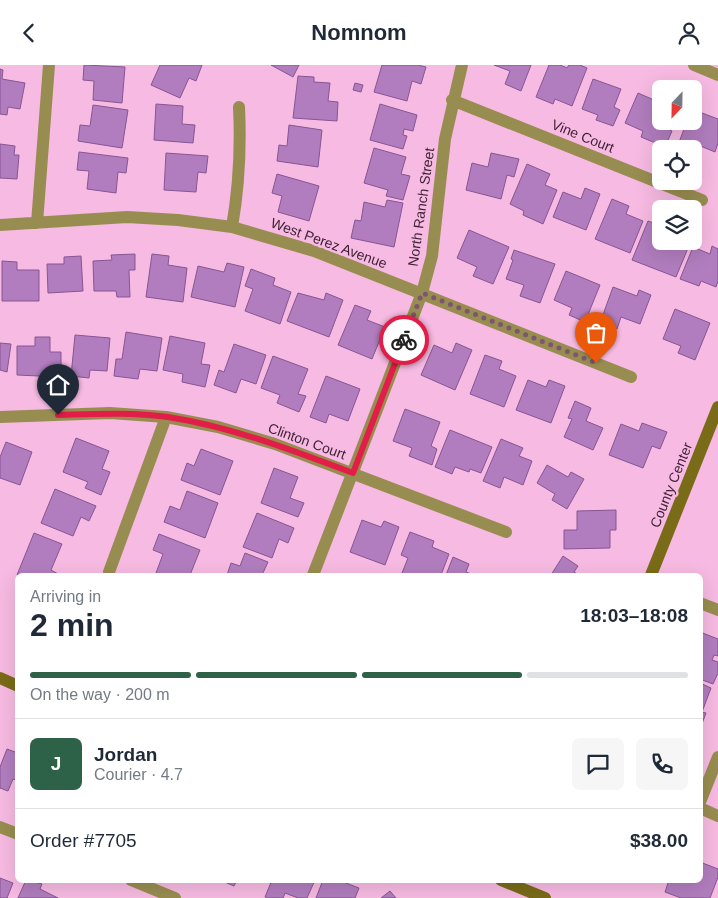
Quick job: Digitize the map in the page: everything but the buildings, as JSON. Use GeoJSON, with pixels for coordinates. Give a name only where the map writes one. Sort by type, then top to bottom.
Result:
{"type":"FeatureCollection","features":[{"type":"Feature","properties":{"kind":"street"},"geometry":{"type":"LineString","coordinates":[[37,223],[49,65]]}},
{"type":"Feature","properties":{"kind":"street","name":"North Ranch Street"},"geometry":{"type":"LineString","coordinates":[[314,573],[422,293],[432,256],[445,139],[452,100],[462,65]]}},
{"type":"Feature","properties":{"kind":"street"},"geometry":{"type":"LineString","coordinates":[[694,65],[718,75]]}},
{"type":"Feature","properties":{"kind":"street","name":"Vine Court"},"geometry":{"type":"LineString","coordinates":[[452,100],[702,200]]}},
{"type":"Feature","properties":{"kind":"street"},"geometry":{"type":"LineString","coordinates":[[232,227],[238,195],[241,150],[239,107]]}},
{"type":"Feature","properties":{"kind":"street","name":"West Perez Avenue"},"geometry":{"type":"LineString","coordinates":[[0,225],[127,217],[178,220],[232,227],[314,251],[631,377]]}},
{"type":"Feature","properties":{"kind":"street","name":"County Center"},"geometry":{"type":"LineString","coordinates":[[652,573],[718,407]]}},
{"type":"Feature","properties":{"kind":"street","name":"Clinton Court"},"geometry":{"type":"LineString","coordinates":[[0,417],[110,413],[166,417],[218,427],[275,444],[506,533]]}},
{"type":"Feature","properties":{"kind":"street"},"geometry":{"type":"LineString","coordinates":[[109,572],[166,417]]}},
{"type":"Feature","properties":{"kind":"street"},"geometry":{"type":"LineString","coordinates":[[703,604],[718,610]]}},
{"type":"Feature","properties":{"kind":"street"},"geometry":{"type":"LineString","coordinates":[[0,679],[15,685]]}},
{"type":"Feature","properties":{"kind":"street"},"geometry":{"type":"LineString","coordinates":[[703,794],[718,757]]}},
{"type":"Feature","properties":{"kind":"street"},"geometry":{"type":"LineString","coordinates":[[703,810],[718,816]]}},
{"type":"Feature","properties":{"kind":"street"},"geometry":{"type":"LineString","coordinates":[[0,827],[15,833]]}},
{"type":"Feature","properties":{"kind":"street"},"geometry":{"type":"LineString","coordinates":[[138,883],[175,898]]}},
{"type":"Feature","properties":{"kind":"street"},"geometry":{"type":"LineString","coordinates":[[509,883],[545,898]]}},
{"type":"Feature","properties":{"kind":"way so far"},"geometry":{"type":"LineString","coordinates":[[404,340],[422,293],[596,363]]}},
{"type":"Feature","properties":{"kind":"route"},"geometry":{"type":"LineString","coordinates":[[58,415],[110,413],[183,420],[218,427],[275,444],[353,473],[404,340]]}}]}
